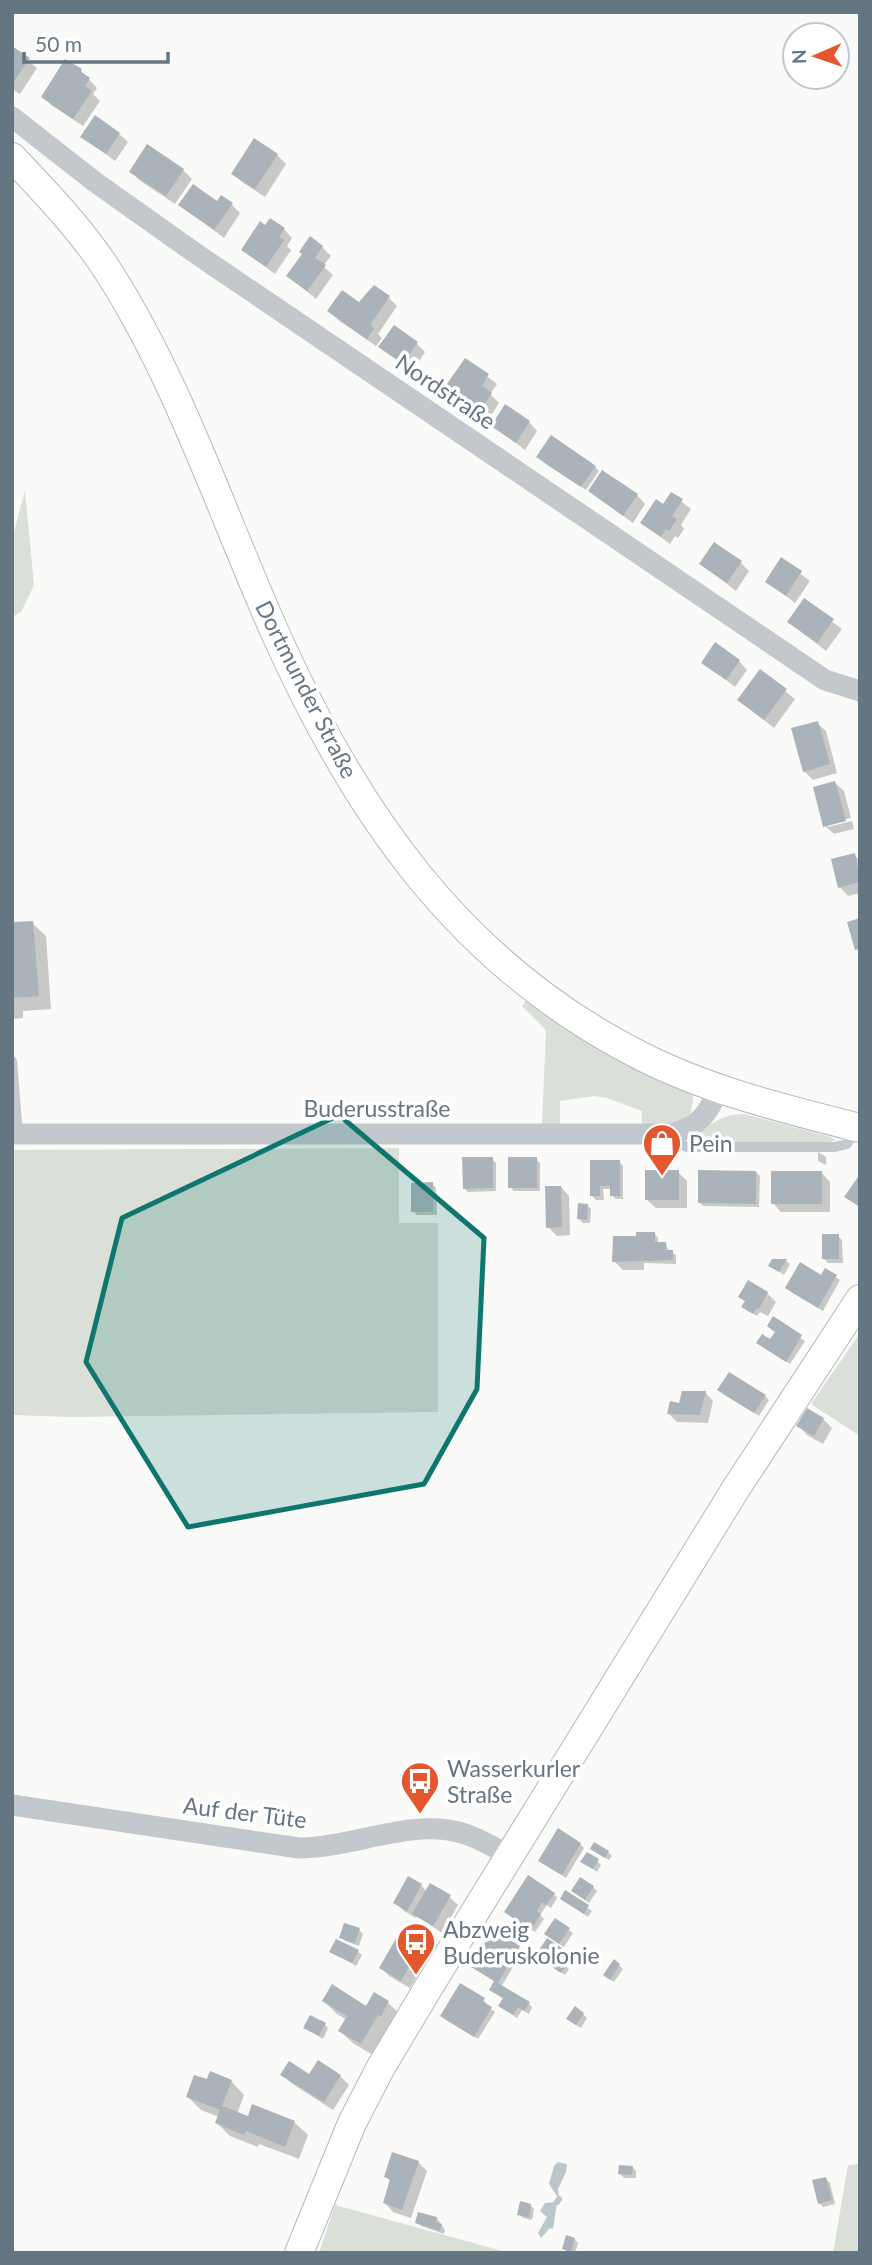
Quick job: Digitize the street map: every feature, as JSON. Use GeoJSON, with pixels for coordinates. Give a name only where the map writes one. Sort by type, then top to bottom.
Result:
{"type":"FeatureCollection","features":[{"type":"Feature","properties":{"kind":"main road","name":"Dortmunder Straße"},"geometry":{"type":"LineString","coordinates":[[12,156],[62,211],[107,270],[153,352],[200,454],[273,630],[332,750],[433,894],[480,945],[537,993],[590,1028],[643,1057],[718,1088],[771,1105],[858,1127]]}},
{"type":"Feature","properties":{"kind":"main road"},"geometry":{"type":"LineString","coordinates":[[299,2253],[352,2123],[388,2056],[742,1478],[860,1299]]}},
{"type":"Feature","properties":{"kind":"street","name":"Nordstraße"},"geometry":{"type":"LineString","coordinates":[[12,117],[95,182],[198,255],[825,680],[860,691]]}},
{"type":"Feature","properties":{"kind":"street","name":"Buderusstraße"},"geometry":{"type":"LineString","coordinates":[[15,1134],[672,1134],[688,1129],[701,1120],[712,1105],[718,1088]]}},
{"type":"Feature","properties":{"kind":"street","name":"Auf der Tüte"},"geometry":{"type":"LineString","coordinates":[[12,1805],[299,1848],[333,1846],[421,1829],[443,1829],[469,1835],[509,1855]]}},
{"type":"Feature","properties":{"kind":"lane"},"geometry":{"type":"LineString","coordinates":[[12,1061],[15,1134]]}},
{"type":"Feature","properties":{"kind":"lane"},"geometry":{"type":"LineString","coordinates":[[672,1134],[679,1143],[687,1147],[835,1147],[847,1144],[858,1127]]}},
{"type":"Feature","properties":{"kind":"highlighted area"},"geometry":{"type":"Polygon","coordinates":[[[339,1115],[484,1238],[477,1389],[424,1484],[188,1527],[86,1362],[122,1218],[339,1115]]]}},
{"type":"Feature","properties":{"kind":"shaded area"},"geometry":{"type":"Polygon","coordinates":[[[25,491],[34,585],[21,612],[12,617],[12,539],[25,491]]]}},
{"type":"Feature","properties":{"kind":"shaded area"},"geometry":{"type":"Polygon","coordinates":[[[527,999],[692,1093],[690,1115],[677,1123],[642,1126],[642,1111],[594,1096],[560,1101],[560,1125],[542,1125],[546,1030],[522,1006],[527,999]]]}},
{"type":"Feature","properties":{"kind":"shaded area"},"geometry":{"type":"Polygon","coordinates":[[[744,1114],[835,1140],[829,1143],[692,1141],[692,1138],[716,1121],[744,1114]]]}},
{"type":"Feature","properties":{"kind":"shaded area"},"geometry":{"type":"Polygon","coordinates":[[[399,1148],[399,1223],[438,1223],[438,1412],[71,1417],[12,1415],[12,1150],[399,1148]]]}},
{"type":"Feature","properties":{"kind":"shaded area"},"geometry":{"type":"Polygon","coordinates":[[[860,1333],[860,1436],[811,1404],[860,1333]]]}},
{"type":"Feature","properties":{"kind":"shaded area"},"geometry":{"type":"Polygon","coordinates":[[[558,2162],[567,2164],[558,2189],[559,2199],[549,2184],[554,2166],[558,2162]]]}},
{"type":"Feature","properties":{"kind":"shaded area"},"geometry":{"type":"Polygon","coordinates":[[[860,2164],[860,2253],[833,2253],[848,2165],[860,2164]]]}},
{"type":"Feature","properties":{"kind":"shaded area"},"geometry":{"type":"Polygon","coordinates":[[[557,2202],[553,2229],[550,2228],[541,2238],[538,2233],[547,2217],[540,2211],[545,2203],[557,2202]]]}},
{"type":"Feature","properties":{"kind":"shaded area"},"geometry":{"type":"Polygon","coordinates":[[[335,2205],[510,2253],[319,2253],[335,2205]]]}},
{"type":"Feature","properties":{"kind":"building"},"geometry":{"type":"Polygon","coordinates":[[[12,46],[30,58],[12,84],[12,46]]]}},
{"type":"Feature","properties":{"kind":"building"},"geometry":{"type":"Polygon","coordinates":[[[65,59],[82,69],[81,72],[90,78],[85,86],[92,91],[73,119],[41,97],[65,59]]]}},
{"type":"Feature","properties":{"kind":"building"},"geometry":{"type":"Polygon","coordinates":[[[95,115],[120,133],[106,154],[80,137],[95,115]]]}},
{"type":"Feature","properties":{"kind":"building"},"geometry":{"type":"Polygon","coordinates":[[[254,138],[278,154],[255,189],[231,174],[254,138]]]}},
{"type":"Feature","properties":{"kind":"building"},"geometry":{"type":"Polygon","coordinates":[[[147,144],[184,169],[166,196],[129,172],[147,144]]]}},
{"type":"Feature","properties":{"kind":"building"},"geometry":{"type":"Polygon","coordinates":[[[193,184],[217,201],[221,195],[233,203],[214,230],[178,205],[193,184]]]}},
{"type":"Feature","properties":{"kind":"building"},"geometry":{"type":"Polygon","coordinates":[[[270,218],[285,228],[279,237],[284,240],[266,267],[241,250],[260,221],[265,225],[270,218]]]}},
{"type":"Feature","properties":{"kind":"building"},"geometry":{"type":"Polygon","coordinates":[[[310,236],[323,246],[315,258],[326,265],[307,291],[286,276],[302,254],[299,252],[310,236]]]}},
{"type":"Feature","properties":{"kind":"building"},"geometry":{"type":"Polygon","coordinates":[[[374,285],[390,296],[370,325],[374,328],[367,339],[327,311],[342,290],[359,302],[374,285]]]}},
{"type":"Feature","properties":{"kind":"building"},"geometry":{"type":"Polygon","coordinates":[[[394,325],[418,342],[403,364],[378,347],[394,325]]]}},
{"type":"Feature","properties":{"kind":"building"},"geometry":{"type":"Polygon","coordinates":[[[465,358],[489,374],[482,386],[492,393],[477,414],[442,391],[465,358]]]}},
{"type":"Feature","properties":{"kind":"building"},"geometry":{"type":"Polygon","coordinates":[[[505,404],[530,421],[516,443],[491,426],[505,404]]]}},
{"type":"Feature","properties":{"kind":"building"},"geometry":{"type":"Polygon","coordinates":[[[551,435],[596,466],[581,487],[536,457],[551,435]]]}},
{"type":"Feature","properties":{"kind":"building"},"geometry":{"type":"Polygon","coordinates":[[[602,470],[638,494],[623,516],[588,491],[602,470]]]}},
{"type":"Feature","properties":{"kind":"building"},"geometry":{"type":"Polygon","coordinates":[[[671,492],[683,499],[672,516],[677,519],[661,537],[640,523],[656,499],[663,504],[671,492]]]}},
{"type":"Feature","properties":{"kind":"building"},"geometry":{"type":"Polygon","coordinates":[[[714,542],[742,561],[727,583],[699,564],[714,542]]]}},
{"type":"Feature","properties":{"kind":"building"},"geometry":{"type":"Polygon","coordinates":[[[781,557],[802,571],[786,596],[765,582],[781,557]]]}},
{"type":"Feature","properties":{"kind":"building"},"geometry":{"type":"Polygon","coordinates":[[[804,598],[834,619],[817,643],[787,622],[804,598]]]}},
{"type":"Feature","properties":{"kind":"building"},"geometry":{"type":"Polygon","coordinates":[[[715,642],[740,660],[726,680],[701,663],[715,642]]]}},
{"type":"Feature","properties":{"kind":"building"},"geometry":{"type":"Polygon","coordinates":[[[760,669],[787,689],[764,720],[737,700],[760,669]]]}},
{"type":"Feature","properties":{"kind":"building"},"geometry":{"type":"Polygon","coordinates":[[[818,721],[830,764],[803,772],[791,728],[818,721]]]}},
{"type":"Feature","properties":{"kind":"building"},"geometry":{"type":"Polygon","coordinates":[[[835,781],[846,821],[823,827],[813,787],[835,781]]]}},
{"type":"Feature","properties":{"kind":"building"},"geometry":{"type":"Polygon","coordinates":[[[855,853],[860,882],[838,888],[831,859],[855,853]]]}},
{"type":"Feature","properties":{"kind":"building"},"geometry":{"type":"Polygon","coordinates":[[[860,918],[860,949],[855,950],[847,922],[860,918]]]}},
{"type":"Feature","properties":{"kind":"building"},"geometry":{"type":"Polygon","coordinates":[[[33,921],[39,996],[12,998],[12,922],[33,921]]]}},
{"type":"Feature","properties":{"kind":"building"},"geometry":{"type":"Polygon","coordinates":[[[462,1157],[493,1157],[493,1188],[463,1189],[462,1157]]]}},
{"type":"Feature","properties":{"kind":"building"},"geometry":{"type":"Polygon","coordinates":[[[508,1157],[537,1157],[537,1188],[508,1188],[508,1157]]]}},
{"type":"Feature","properties":{"kind":"building"},"geometry":{"type":"Polygon","coordinates":[[[590,1160],[620,1160],[620,1196],[610,1196],[610,1186],[600,1186],[600,1196],[590,1196],[590,1160]]]}},
{"type":"Feature","properties":{"kind":"building"},"geometry":{"type":"Polygon","coordinates":[[[645,1170],[679,1170],[679,1200],[645,1200],[645,1170]]]}},
{"type":"Feature","properties":{"kind":"building"},"geometry":{"type":"Polygon","coordinates":[[[698,1170],[756,1171],[756,1204],[698,1203],[698,1170]]]}},
{"type":"Feature","properties":{"kind":"building"},"geometry":{"type":"Polygon","coordinates":[[[771,1171],[822,1171],[822,1204],[771,1204],[771,1171]]]}},
{"type":"Feature","properties":{"kind":"building"},"geometry":{"type":"Polygon","coordinates":[[[860,1174],[860,1207],[844,1197],[860,1174]]]}},
{"type":"Feature","properties":{"kind":"building"},"geometry":{"type":"Polygon","coordinates":[[[433,1182],[433,1212],[411,1212],[411,1183],[433,1182]]]}},
{"type":"Feature","properties":{"kind":"building"},"geometry":{"type":"Polygon","coordinates":[[[545,1186],[561,1186],[562,1227],[546,1228],[545,1186]]]}},
{"type":"Feature","properties":{"kind":"building"},"geometry":{"type":"Polygon","coordinates":[[[578,1203],[588,1204],[587,1220],[577,1219],[578,1203]]]}},
{"type":"Feature","properties":{"kind":"building"},"geometry":{"type":"Polygon","coordinates":[[[636,1232],[655,1232],[655,1242],[666,1242],[666,1250],[673,1250],[673,1260],[612,1262],[613,1236],[636,1236],[636,1232]]]}},
{"type":"Feature","properties":{"kind":"building"},"geometry":{"type":"Polygon","coordinates":[[[822,1234],[839,1234],[839,1259],[822,1259],[822,1234]]]}},
{"type":"Feature","properties":{"kind":"building"},"geometry":{"type":"Polygon","coordinates":[[[772,1259],[787,1259],[779,1272],[768,1266],[772,1259]]]}},
{"type":"Feature","properties":{"kind":"building"},"geometry":{"type":"Polygon","coordinates":[[[800,1262],[821,1275],[825,1268],[837,1275],[818,1308],[785,1288],[800,1262]]]}},
{"type":"Feature","properties":{"kind":"building"},"geometry":{"type":"Polygon","coordinates":[[[748,1280],[768,1292],[759,1309],[753,1314],[741,1307],[745,1301],[738,1297],[748,1280]]]}},
{"type":"Feature","properties":{"kind":"building"},"geometry":{"type":"Polygon","coordinates":[[[773,1316],[802,1335],[786,1362],[756,1343],[762,1334],[770,1339],[775,1332],[767,1326],[773,1316]]]}},
{"type":"Feature","properties":{"kind":"building"},"geometry":{"type":"Polygon","coordinates":[[[729,1372],[766,1395],[754,1413],[717,1390],[729,1372]]]}},
{"type":"Feature","properties":{"kind":"building"},"geometry":{"type":"Polygon","coordinates":[[[682,1391],[706,1391],[700,1415],[667,1414],[670,1401],[679,1403],[682,1391]]]}},
{"type":"Feature","properties":{"kind":"building"},"geometry":{"type":"Polygon","coordinates":[[[807,1408],[824,1418],[814,1436],[796,1426],[807,1408]]]}},
{"type":"Feature","properties":{"kind":"building"},"geometry":{"type":"Polygon","coordinates":[[[558,1828],[581,1843],[562,1875],[538,1861],[558,1828]]]}},
{"type":"Feature","properties":{"kind":"building"},"geometry":{"type":"Polygon","coordinates":[[[594,1842],[609,1851],[605,1858],[590,1849],[594,1842]]]}},
{"type":"Feature","properties":{"kind":"building"},"geometry":{"type":"Polygon","coordinates":[[[587,1852],[599,1859],[593,1869],[580,1862],[587,1852]]]}},
{"type":"Feature","properties":{"kind":"building"},"geometry":{"type":"Polygon","coordinates":[[[528,1875],[555,1893],[546,1905],[542,1902],[537,1911],[541,1914],[531,1930],[504,1912],[528,1875]]]}},
{"type":"Feature","properties":{"kind":"building"},"geometry":{"type":"Polygon","coordinates":[[[408,1876],[422,1884],[407,1911],[393,1903],[408,1876]]]}},
{"type":"Feature","properties":{"kind":"building"},"geometry":{"type":"Polygon","coordinates":[[[580,1877],[594,1886],[585,1900],[571,1891],[580,1877]]]}},
{"type":"Feature","properties":{"kind":"building"},"geometry":{"type":"Polygon","coordinates":[[[430,1883],[451,1895],[433,1926],[412,1914],[430,1883]]]}},
{"type":"Feature","properties":{"kind":"building"},"geometry":{"type":"Polygon","coordinates":[[[565,1890],[589,1905],[584,1914],[560,1899],[565,1890]]]}},
{"type":"Feature","properties":{"kind":"building"},"geometry":{"type":"Polygon","coordinates":[[[555,1918],[570,1928],[559,1944],[544,1934],[555,1918]]]}},
{"type":"Feature","properties":{"kind":"building"},"geometry":{"type":"Polygon","coordinates":[[[344,1923],[360,1928],[355,1943],[339,1938],[344,1923]]]}},
{"type":"Feature","properties":{"kind":"building"},"geometry":{"type":"Polygon","coordinates":[[[493,1929],[520,1946],[498,1983],[530,2002],[524,2011],[518,2007],[513,2015],[498,2006],[503,1998],[489,1990],[494,1981],[471,1967],[493,1929]]]}},
{"type":"Feature","properties":{"kind":"building"},"geometry":{"type":"Polygon","coordinates":[[[401,1930],[423,1943],[401,1981],[379,1968],[401,1930]]]}},
{"type":"Feature","properties":{"kind":"building"},"geometry":{"type":"Polygon","coordinates":[[[547,1938],[562,1948],[556,1957],[566,1964],[561,1973],[535,1956],[547,1938]]]}},
{"type":"Feature","properties":{"kind":"building"},"geometry":{"type":"Polygon","coordinates":[[[336,1939],[359,1950],[352,1963],[329,1952],[336,1939]]]}},
{"type":"Feature","properties":{"kind":"building"},"geometry":{"type":"Polygon","coordinates":[[[614,1959],[620,1964],[610,1980],[603,1975],[614,1959]]]}},
{"type":"Feature","properties":{"kind":"building"},"geometry":{"type":"Polygon","coordinates":[[[460,1983],[485,1998],[483,2002],[492,2007],[474,2037],[440,2016],[460,1983]]]}},
{"type":"Feature","properties":{"kind":"building"},"geometry":{"type":"Polygon","coordinates":[[[332,1984],[366,2006],[374,1992],[389,2001],[361,2044],[338,2031],[347,2016],[322,2001],[332,1984]]]}},
{"type":"Feature","properties":{"kind":"building"},"geometry":{"type":"Polygon","coordinates":[[[575,2006],[584,2013],[576,2025],[566,2019],[575,2006]]]}},
{"type":"Feature","properties":{"kind":"building"},"geometry":{"type":"Polygon","coordinates":[[[310,2015],[326,2023],[319,2036],[303,2028],[310,2015]]]}},
{"type":"Feature","properties":{"kind":"building"},"geometry":{"type":"Polygon","coordinates":[[[318,2060],[341,2075],[324,2102],[280,2075],[289,2061],[309,2074],[318,2060]]]}},
{"type":"Feature","properties":{"kind":"building"},"geometry":{"type":"Polygon","coordinates":[[[210,2071],[232,2080],[222,2106],[248,2116],[252,2104],[295,2121],[285,2147],[246,2131],[244,2135],[215,2123],[220,2110],[186,2097],[194,2075],[207,2079],[210,2071]]]}},
{"type":"Feature","properties":{"kind":"building"},"geometry":{"type":"Polygon","coordinates":[[[392,2152],[419,2161],[402,2210],[383,2203],[390,2179],[384,2177],[392,2152]]]}},
{"type":"Feature","properties":{"kind":"building"},"geometry":{"type":"Polygon","coordinates":[[[619,2165],[633,2166],[632,2175],[618,2174],[619,2165]]]}},
{"type":"Feature","properties":{"kind":"building"},"geometry":{"type":"Polygon","coordinates":[[[826,2177],[832,2200],[818,2204],[812,2180],[826,2177]]]}},
{"type":"Feature","properties":{"kind":"building"},"geometry":{"type":"Polygon","coordinates":[[[520,2201],[531,2204],[529,2217],[517,2215],[520,2201]]]}},
{"type":"Feature","properties":{"kind":"building"},"geometry":{"type":"Polygon","coordinates":[[[418,2212],[437,2217],[436,2222],[442,2224],[440,2231],[415,2223],[418,2212]]]}},
{"type":"Feature","properties":{"kind":"building"},"geometry":{"type":"Polygon","coordinates":[[[566,2235],[575,2238],[571,2252],[562,2249],[566,2235]]]}},
{"type":"Feature","properties":{"kind":"place","name":"Pein"},"geometry":{"type":"Point","coordinates":[662,1177]}},
{"type":"Feature","properties":{"kind":"place","name":"Wasserkurler Straße"},"geometry":{"type":"Point","coordinates":[420,1815]}},
{"type":"Feature","properties":{"kind":"place","name":"Abzweig Buderuskolonie"},"geometry":{"type":"Point","coordinates":[416,1976]}}]}
